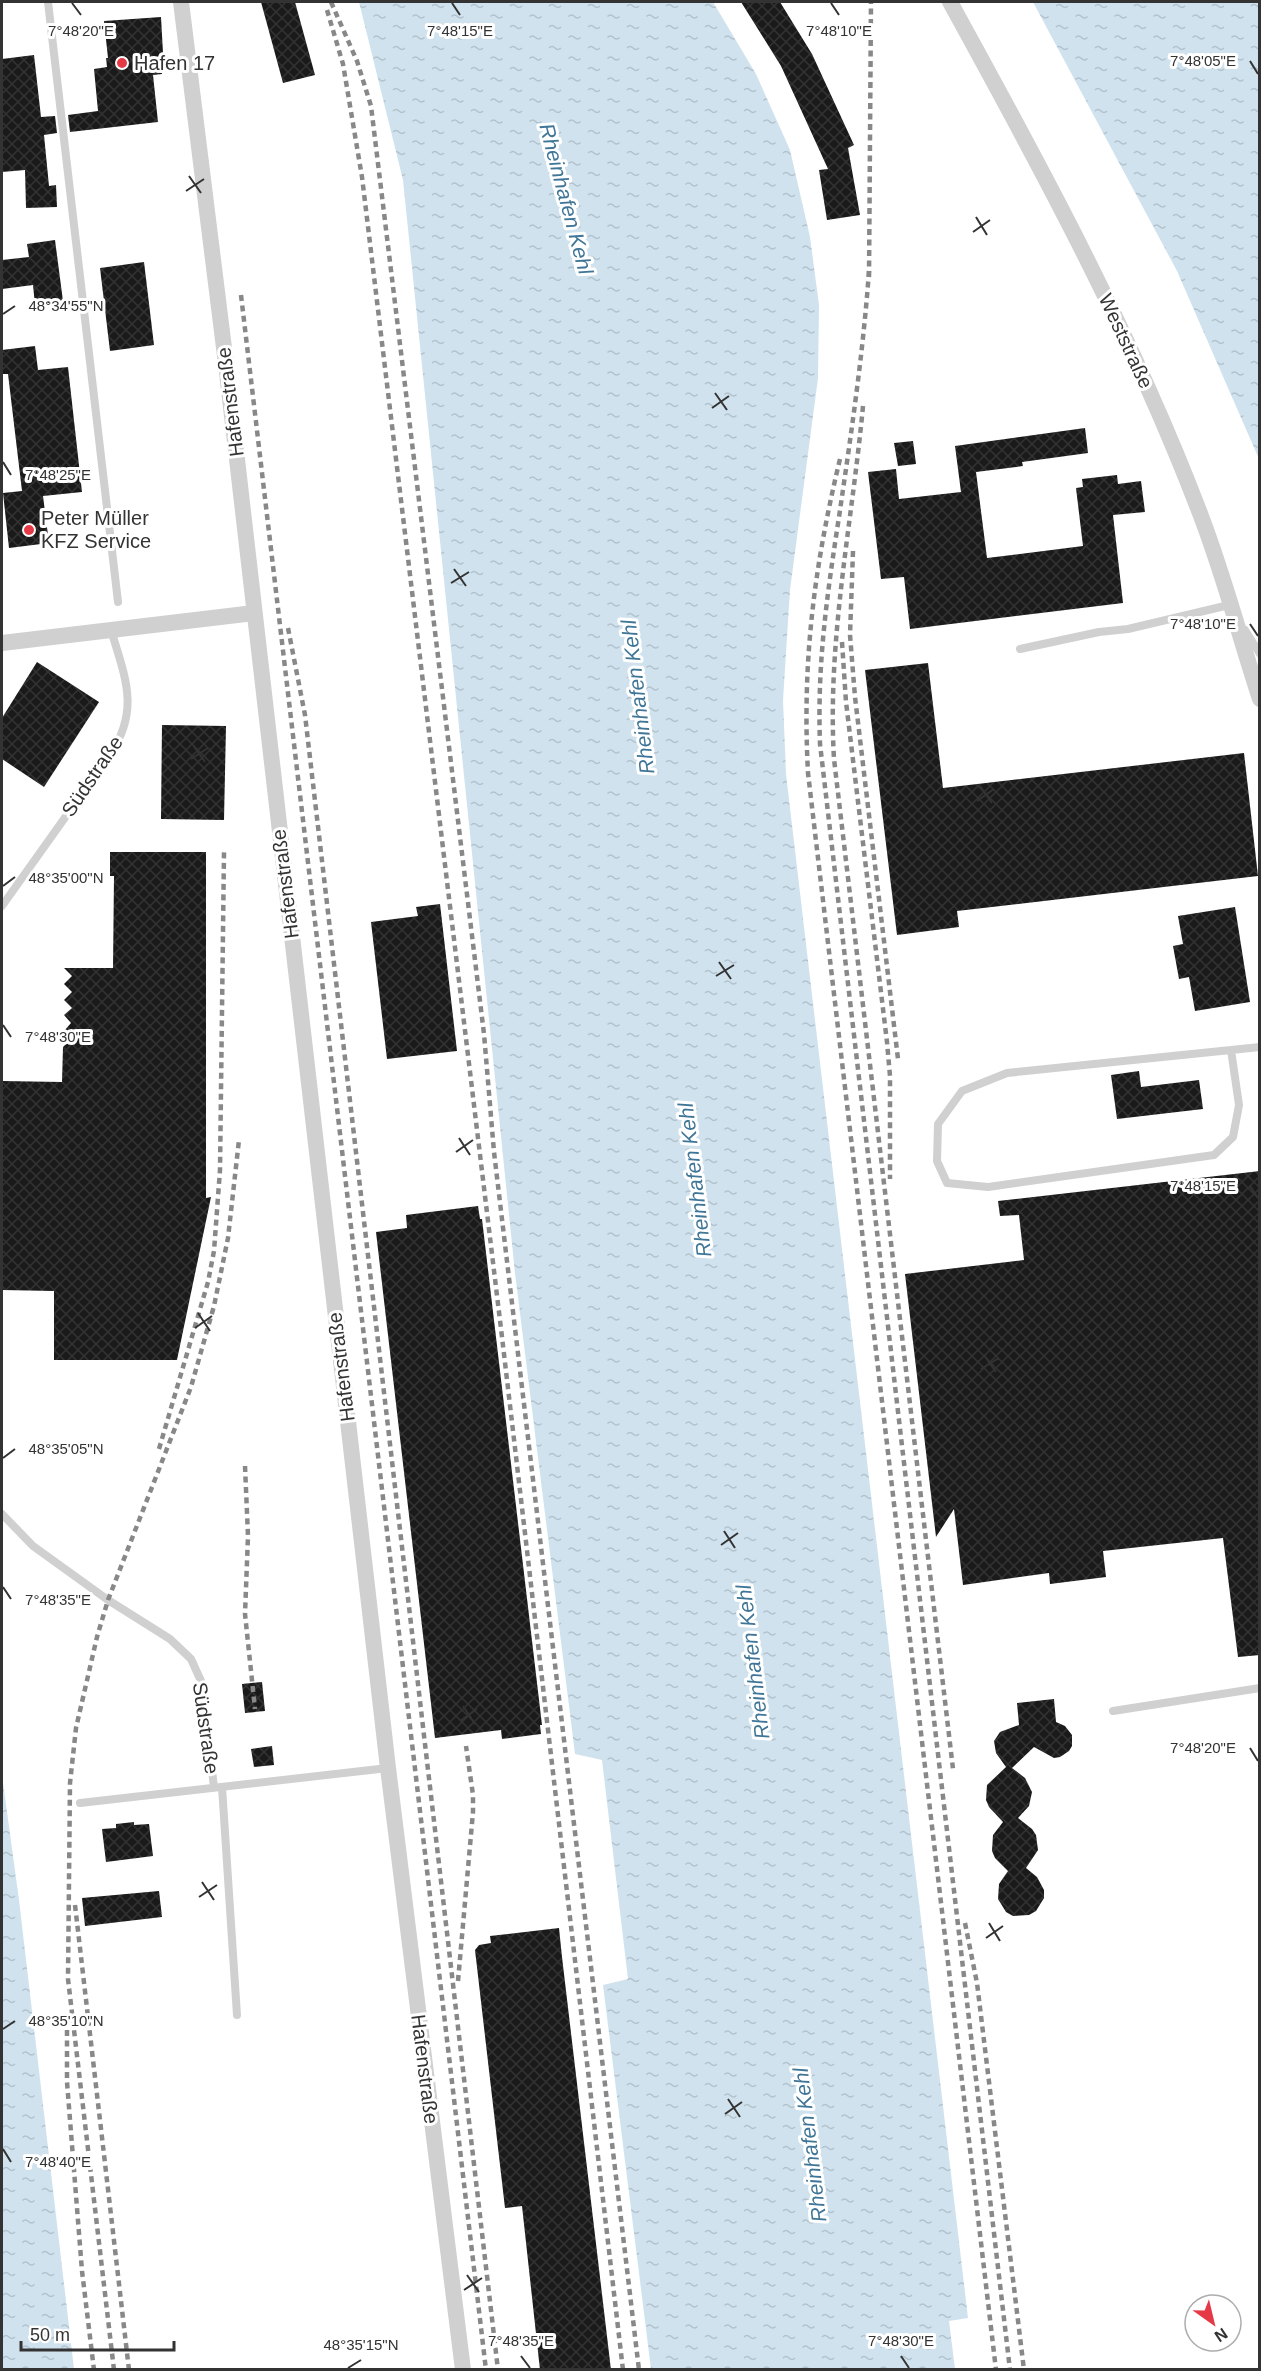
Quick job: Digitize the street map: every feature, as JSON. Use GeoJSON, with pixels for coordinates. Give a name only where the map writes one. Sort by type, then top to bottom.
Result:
{"type":"FeatureCollection","features":[{"type":"Feature","properties":{"kind":"street","name":"Hafenstraße"},"geometry":{"type":"LineString","coordinates":[[181,2],[226,364],[388,1768],[463,2370]]}},
{"type":"Feature","properties":{"kind":"street","name":"Weststraße"},"geometry":{"type":"LineString","coordinates":[[950,2],[1052,187],[1128,342],[1202,518],[1260,699]]}},
{"type":"Feature","properties":{"kind":"street"},"geometry":{"type":"LineString","coordinates":[[2,643],[254,613]]}},
{"type":"Feature","properties":{"kind":"lane"},"geometry":{"type":"LineString","coordinates":[[48,2],[118,602]]}},
{"type":"Feature","properties":{"kind":"lane"},"geometry":{"type":"LineString","coordinates":[[1020,649],[1099,632],[1128,629],[1229,605],[1260,654]]}},
{"type":"Feature","properties":{"kind":"lane","name":"Südstraße"},"geometry":{"type":"LineString","coordinates":[[2,906],[111,753],[126,726],[128,700],[126,680],[111,630]]}},
{"type":"Feature","properties":{"kind":"lane"},"geometry":{"type":"LineString","coordinates":[[1231,1050],[1239,1105],[1233,1137],[1214,1155],[988,1187],[947,1183],[937,1161],[938,1124],[962,1091],[1007,1073],[1260,1047]]}},
{"type":"Feature","properties":{"kind":"lane","name":"Südstraße"},"geometry":{"type":"LineString","coordinates":[[2,1514],[33,1546],[108,1600],[170,1639],[191,1659],[201,1681],[218,1787],[237,2015]]}},
{"type":"Feature","properties":{"kind":"lane"},"geometry":{"type":"LineString","coordinates":[[1113,1711],[1260,1688]]}},
{"type":"Feature","properties":{"kind":"lane"},"geometry":{"type":"LineString","coordinates":[[80,1803],[388,1768]]}},
{"type":"Feature","properties":{"kind":"water","name":"Rheinhafen Kehl"},"geometry":{"type":"Polygon","coordinates":[[[359,2],[713,2],[756,74],[790,150],[810,237],[819,305],[818,378],[790,590],[783,700],[786,774],[968,2318],[949,2321],[955,2369],[651,2369],[603,1985],[628,1979],[602,1760],[575,1754],[515,1273],[403,180],[359,2]]]}},
{"type":"Feature","properties":{"kind":"water"},"geometry":{"type":"Polygon","coordinates":[[[1033,2],[1259,2],[1259,459],[1177,271],[1033,2]]]}},
{"type":"Feature","properties":{"kind":"water"},"geometry":{"type":"Polygon","coordinates":[[[2,1775],[19,1900],[74,2369],[2,2369],[2,1775]]]}},
{"type":"Feature","properties":{"kind":"building"},"geometry":{"type":"Polygon","coordinates":[[[261,2],[295,2],[315,75],[283,83],[261,2]]]}},
{"type":"Feature","properties":{"kind":"building"},"geometry":{"type":"Polygon","coordinates":[[[741,2],[780,2],[812,54],[854,145],[848,148],[860,215],[827,220],[819,170],[828,169],[781,66],[741,2]]]}},
{"type":"Feature","properties":{"kind":"building"},"geometry":{"type":"Polygon","coordinates":[[[161,17],[163,53],[159,54],[162,74],[153,75],[158,122],[70,132],[68,115],[98,111],[94,69],[107,67],[104,21],[161,17]]]}},
{"type":"Feature","properties":{"kind":"building"},"geometry":{"type":"Polygon","coordinates":[[[34,55],[41,117],[55,116],[57,133],[44,135],[49,186],[56,185],[57,207],[26,208],[25,170],[2,172],[2,59],[34,55]]]}},
{"type":"Feature","properties":{"kind":"building"},"geometry":{"type":"Polygon","coordinates":[[[55,240],[63,301],[35,305],[33,285],[2,289],[2,260],[29,257],[27,244],[55,240]]]}},
{"type":"Feature","properties":{"kind":"building"},"geometry":{"type":"Polygon","coordinates":[[[144,262],[154,345],[110,351],[100,268],[144,262]]]}},
{"type":"Feature","properties":{"kind":"building"},"geometry":{"type":"Polygon","coordinates":[[[35,346],[38,370],[68,367],[82,492],[43,496],[49,543],[9,548],[3,493],[22,491],[8,374],[2,374],[2,350],[35,346]]]}},
{"type":"Feature","properties":{"kind":"building"},"geometry":{"type":"Polygon","coordinates":[[[1085,428],[1088,453],[1022,462],[1023,466],[976,472],[987,558],[1083,546],[1076,488],[1083,487],[1082,479],[1117,475],[1118,484],[1141,481],[1145,512],[1113,515],[1123,603],[910,629],[904,577],[881,579],[868,472],[896,469],[899,499],[961,492],[955,446],[1085,428]]]}},
{"type":"Feature","properties":{"kind":"building"},"geometry":{"type":"Polygon","coordinates":[[[913,441],[916,464],[898,466],[894,443],[913,441]]]}},
{"type":"Feature","properties":{"kind":"building"},"geometry":{"type":"Polygon","coordinates":[[[37,662],[99,702],[44,787],[2,759],[2,718],[37,662]]]}},
{"type":"Feature","properties":{"kind":"building"},"geometry":{"type":"Polygon","coordinates":[[[928,663],[943,788],[1244,753],[1258,876],[957,911],[959,927],[897,935],[865,670],[928,663]]]}},
{"type":"Feature","properties":{"kind":"building"},"geometry":{"type":"Polygon","coordinates":[[[162,725],[226,726],[224,820],[161,819],[162,725]]]}},
{"type":"Feature","properties":{"kind":"building"},"geometry":{"type":"Polygon","coordinates":[[[110,852],[206,852],[206,1198],[211,1197],[177,1360],[54,1360],[54,1291],[2,1290],[2,1081],[62,1082],[63,1047],[72,1038],[64,1031],[71,1023],[64,1015],[72,1008],[64,1000],[72,992],[64,984],[72,976],[64,968],[113,968],[114,876],[110,876],[110,852]]]}},
{"type":"Feature","properties":{"kind":"building"},"geometry":{"type":"Polygon","coordinates":[[[440,904],[457,1051],[387,1059],[371,922],[418,916],[416,907],[440,904]]]}},
{"type":"Feature","properties":{"kind":"building"},"geometry":{"type":"Polygon","coordinates":[[[1235,907],[1250,1002],[1195,1011],[1189,977],[1179,979],[1173,946],[1183,944],[1178,916],[1235,907]]]}},
{"type":"Feature","properties":{"kind":"building"},"geometry":{"type":"Polygon","coordinates":[[[1139,1071],[1141,1087],[1199,1080],[1203,1109],[1117,1119],[1111,1075],[1139,1071]]]}},
{"type":"Feature","properties":{"kind":"building"},"geometry":{"type":"Polygon","coordinates":[[[1260,1171],[1260,1655],[1238,1657],[1223,1538],[1103,1551],[1106,1577],[1050,1584],[1049,1573],[963,1585],[954,1509],[936,1537],[905,1274],[1024,1260],[1019,1215],[1000,1216],[998,1201],[1260,1171]]]}},
{"type":"Feature","properties":{"kind":"building"},"geometry":{"type":"Polygon","coordinates":[[[478,1206],[480,1219],[482,1219],[542,1725],[540,1725],[541,1734],[502,1739],[501,1730],[435,1738],[376,1232],[407,1228],[406,1215],[478,1206]]]}},
{"type":"Feature","properties":{"kind":"building"},"geometry":{"type":"Polygon","coordinates":[[[262,1682],[265,1711],[245,1713],[242,1684],[262,1682]]]}},
{"type":"Feature","properties":{"kind":"building"},"geometry":{"type":"Polygon","coordinates":[[[1054,1699],[1056,1722],[1065,1726],[1072,1735],[1072,1746],[1069,1751],[1054,1758],[1034,1747],[1012,1768],[1025,1778],[1032,1792],[1029,1806],[1018,1818],[1036,1835],[1038,1850],[1026,1868],[1037,1877],[1044,1890],[1044,1898],[1036,1911],[1029,1915],[1013,1916],[1006,1912],[998,1899],[999,1884],[1008,1871],[995,1858],[992,1851],[993,1835],[1003,1822],[989,1807],[986,1800],[987,1785],[1006,1767],[996,1753],[994,1741],[1000,1732],[1019,1725],[1017,1703],[1054,1699]]]}},
{"type":"Feature","properties":{"kind":"building"},"geometry":{"type":"Polygon","coordinates":[[[272,1746],[274,1765],[254,1767],[251,1749],[272,1746]]]}},
{"type":"Feature","properties":{"kind":"building"},"geometry":{"type":"Polygon","coordinates":[[[134,1822],[134,1825],[149,1824],[153,1856],[106,1862],[102,1829],[116,1828],[116,1824],[134,1822]]]}},
{"type":"Feature","properties":{"kind":"building"},"geometry":{"type":"Polygon","coordinates":[[[159,1891],[162,1917],[85,1926],[82,1898],[159,1891]]]}},
{"type":"Feature","properties":{"kind":"building"},"geometry":{"type":"Polygon","coordinates":[[[559,1928],[611,2370],[540,2370],[522,2206],[505,2208],[475,1950],[479,1945],[491,1943],[490,1936],[559,1928]]]}},
{"type":"Feature","properties":{"kind":"railway"},"geometry":{"type":"LineString","coordinates":[[331,2],[357,61],[371,106],[484,1034],[494,1152],[639,2370]]}},
{"type":"Feature","properties":{"kind":"railway"},"geometry":{"type":"LineString","coordinates":[[869,277],[871,2]]}},
{"type":"Feature","properties":{"kind":"railway"},"geometry":{"type":"LineString","coordinates":[[327,10],[343,64],[362,177],[502,1337],[623,2370]]}},
{"type":"Feature","properties":{"kind":"railway"},"geometry":{"type":"LineString","coordinates":[[869,271],[856,394],[824,630],[819,714],[820,744],[1010,2370]]}},
{"type":"Feature","properties":{"kind":"railway"},"geometry":{"type":"LineString","coordinates":[[241,295],[486,2370]]}},
{"type":"Feature","properties":{"kind":"railway"},"geometry":{"type":"LineString","coordinates":[[863,406],[837,626],[834,670],[834,759],[953,1769]]}},
{"type":"Feature","properties":{"kind":"railway"},"geometry":{"type":"LineString","coordinates":[[840,459],[823,538],[812,615],[807,692],[808,773],[996,2370]]}},
{"type":"Feature","properties":{"kind":"railway"},"geometry":{"type":"LineString","coordinates":[[853,551],[850,635],[855,697],[898,1059]]}},
{"type":"Feature","properties":{"kind":"railway"},"geometry":{"type":"LineString","coordinates":[[288,628],[305,715],[498,2370]]}},
{"type":"Feature","properties":{"kind":"railway"},"geometry":{"type":"LineString","coordinates":[[842,642],[846,702],[887,1042],[890,1076],[890,1179]]}},
{"type":"Feature","properties":{"kind":"railway"},"geometry":{"type":"LineString","coordinates":[[159,1449],[208,1282],[214,1251],[220,1170],[224,852]]}},
{"type":"Feature","properties":{"kind":"railway"},"geometry":{"type":"LineString","coordinates":[[114,2370],[68,1979],[70,1783],[76,1728],[108,1600],[191,1387],[214,1306],[228,1238],[239,1140]]}},
{"type":"Feature","properties":{"kind":"railway"},"geometry":{"type":"LineString","coordinates":[[245,1466],[248,1536],[245,1614],[255,1709]]}},
{"type":"Feature","properties":{"kind":"railway"},"geometry":{"type":"LineString","coordinates":[[458,1981],[473,1812],[466,1746]]}},
{"type":"Feature","properties":{"kind":"railway"},"geometry":{"type":"LineString","coordinates":[[75,1905],[129,2370]]}},
{"type":"Feature","properties":{"kind":"railway"},"geometry":{"type":"LineString","coordinates":[[965,1923],[977,1983],[1024,2370]]}},
{"type":"Feature","properties":{"kind":"railway"},"geometry":{"type":"LineString","coordinates":[[67,2030],[67,2082],[82,2271],[94,2370]]}},
{"type":"Feature","properties":{"kind":"place","name":"Hafen 17"},"geometry":{"type":"Point","coordinates":[122,63]}},
{"type":"Feature","properties":{"kind":"place","name":"Peter Müller KFZ Service"},"geometry":{"type":"Point","coordinates":[29,530]}}]}
